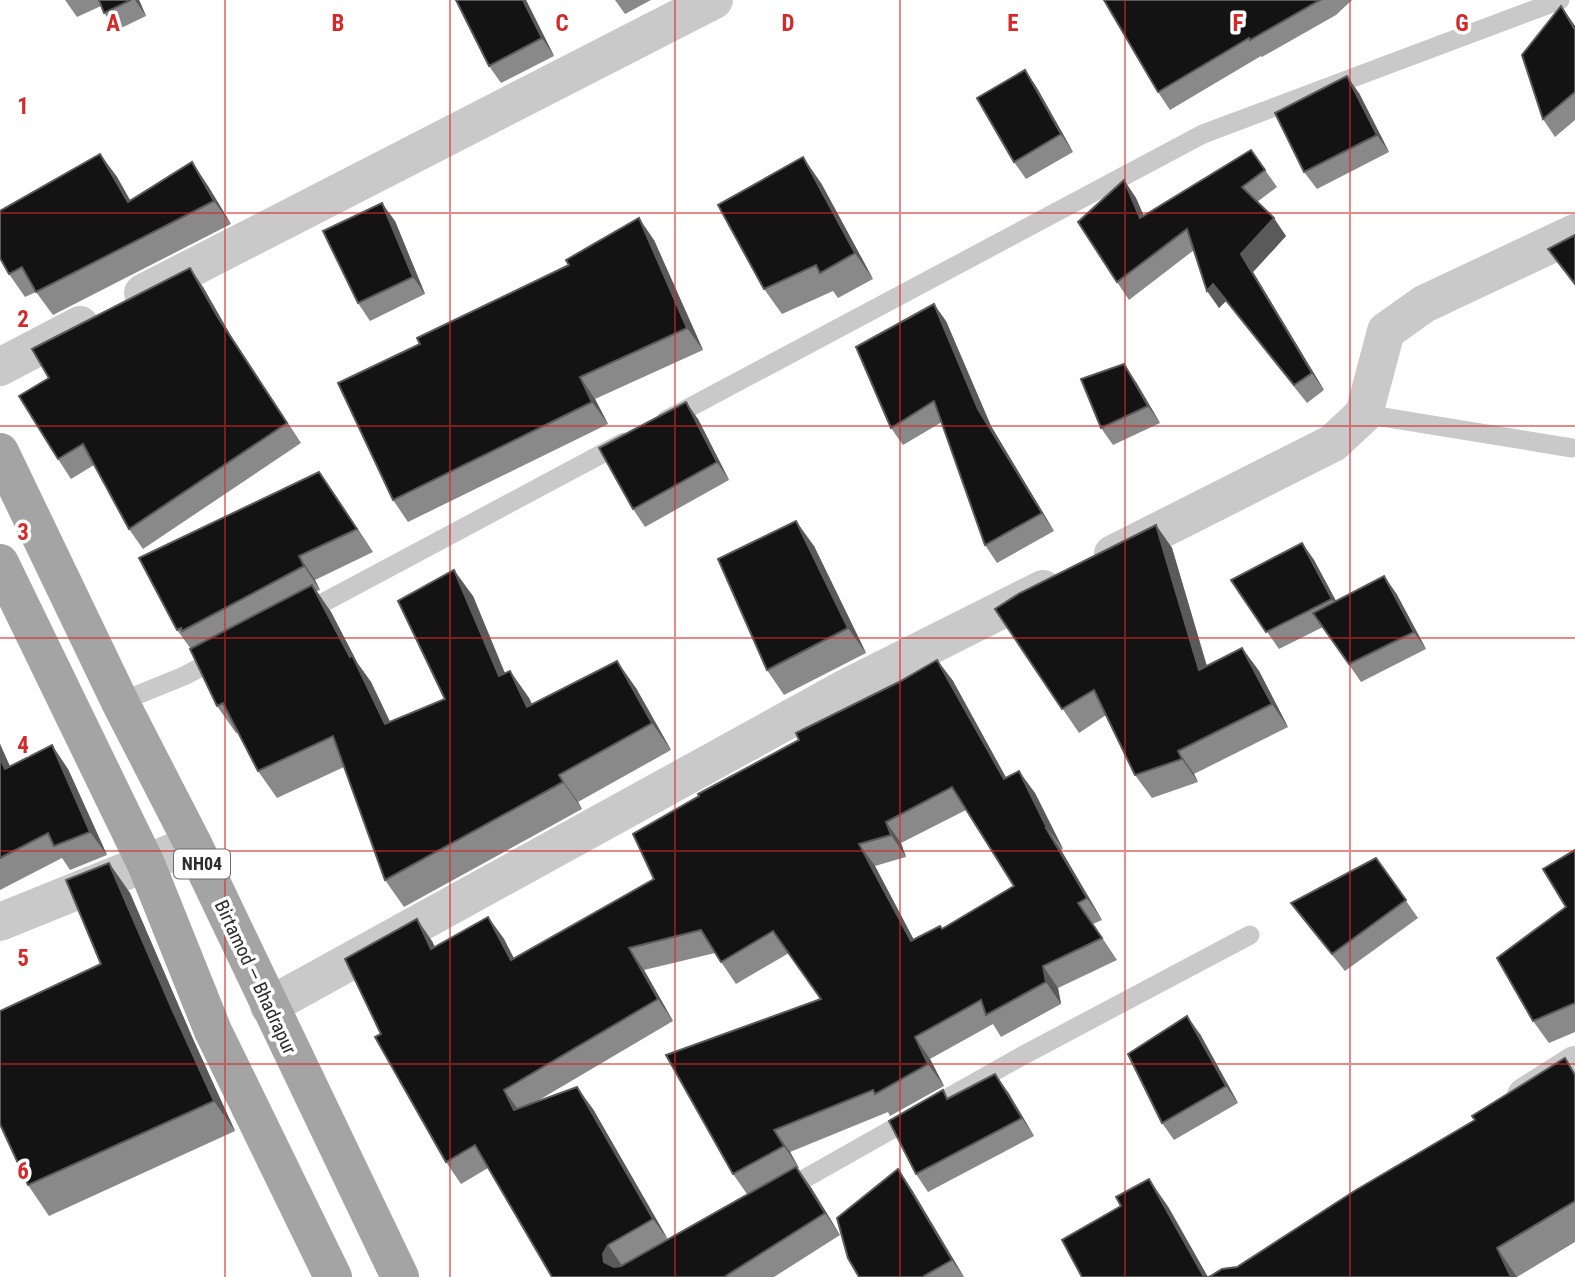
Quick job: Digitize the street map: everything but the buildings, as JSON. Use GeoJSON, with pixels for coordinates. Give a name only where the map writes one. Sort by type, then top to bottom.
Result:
{"type":"FeatureCollection","features":[{"type":"Feature","properties":{"kind":"main road","name":"Birtamod — Bhadrapur"},"geometry":{"type":"LineString","coordinates":[[0,452],[120,702],[193,844],[400,1277]]}},
{"type":"Feature","properties":{"kind":"main road","name":"NH04"},"geometry":{"type":"LineString","coordinates":[[0,564],[146,864],[213,1031],[334,1277]]}},
{"type":"Feature","properties":{"kind":"street"},"geometry":{"type":"LineString","coordinates":[[0,367],[714,0]]}},
{"type":"Feature","properties":{"kind":"street"},"geometry":{"type":"LineString","coordinates":[[269,1006],[846,688],[1333,443],[1364,414],[1386,331],[1424,304],[1575,233]]}},
{"type":"Feature","properties":{"kind":"street"},"geometry":{"type":"LineString","coordinates":[[0,922],[193,844]]}},
{"type":"Feature","properties":{"kind":"street"},"geometry":{"type":"LineString","coordinates":[[1497,1115],[1575,1065]]}},
{"type":"Feature","properties":{"kind":"lane"},"geometry":{"type":"LineString","coordinates":[[282,624],[1203,134],[1560,0]]}},
{"type":"Feature","properties":{"kind":"lane"},"geometry":{"type":"LineString","coordinates":[[1364,414],[1573,448]]}},
{"type":"Feature","properties":{"kind":"lane"},"geometry":{"type":"LineString","coordinates":[[120,702],[184,676],[233,650]]}},
{"type":"Feature","properties":{"kind":"lane"},"geometry":{"type":"LineString","coordinates":[[764,1202],[1020,1057],[1250,935]]}}]}
